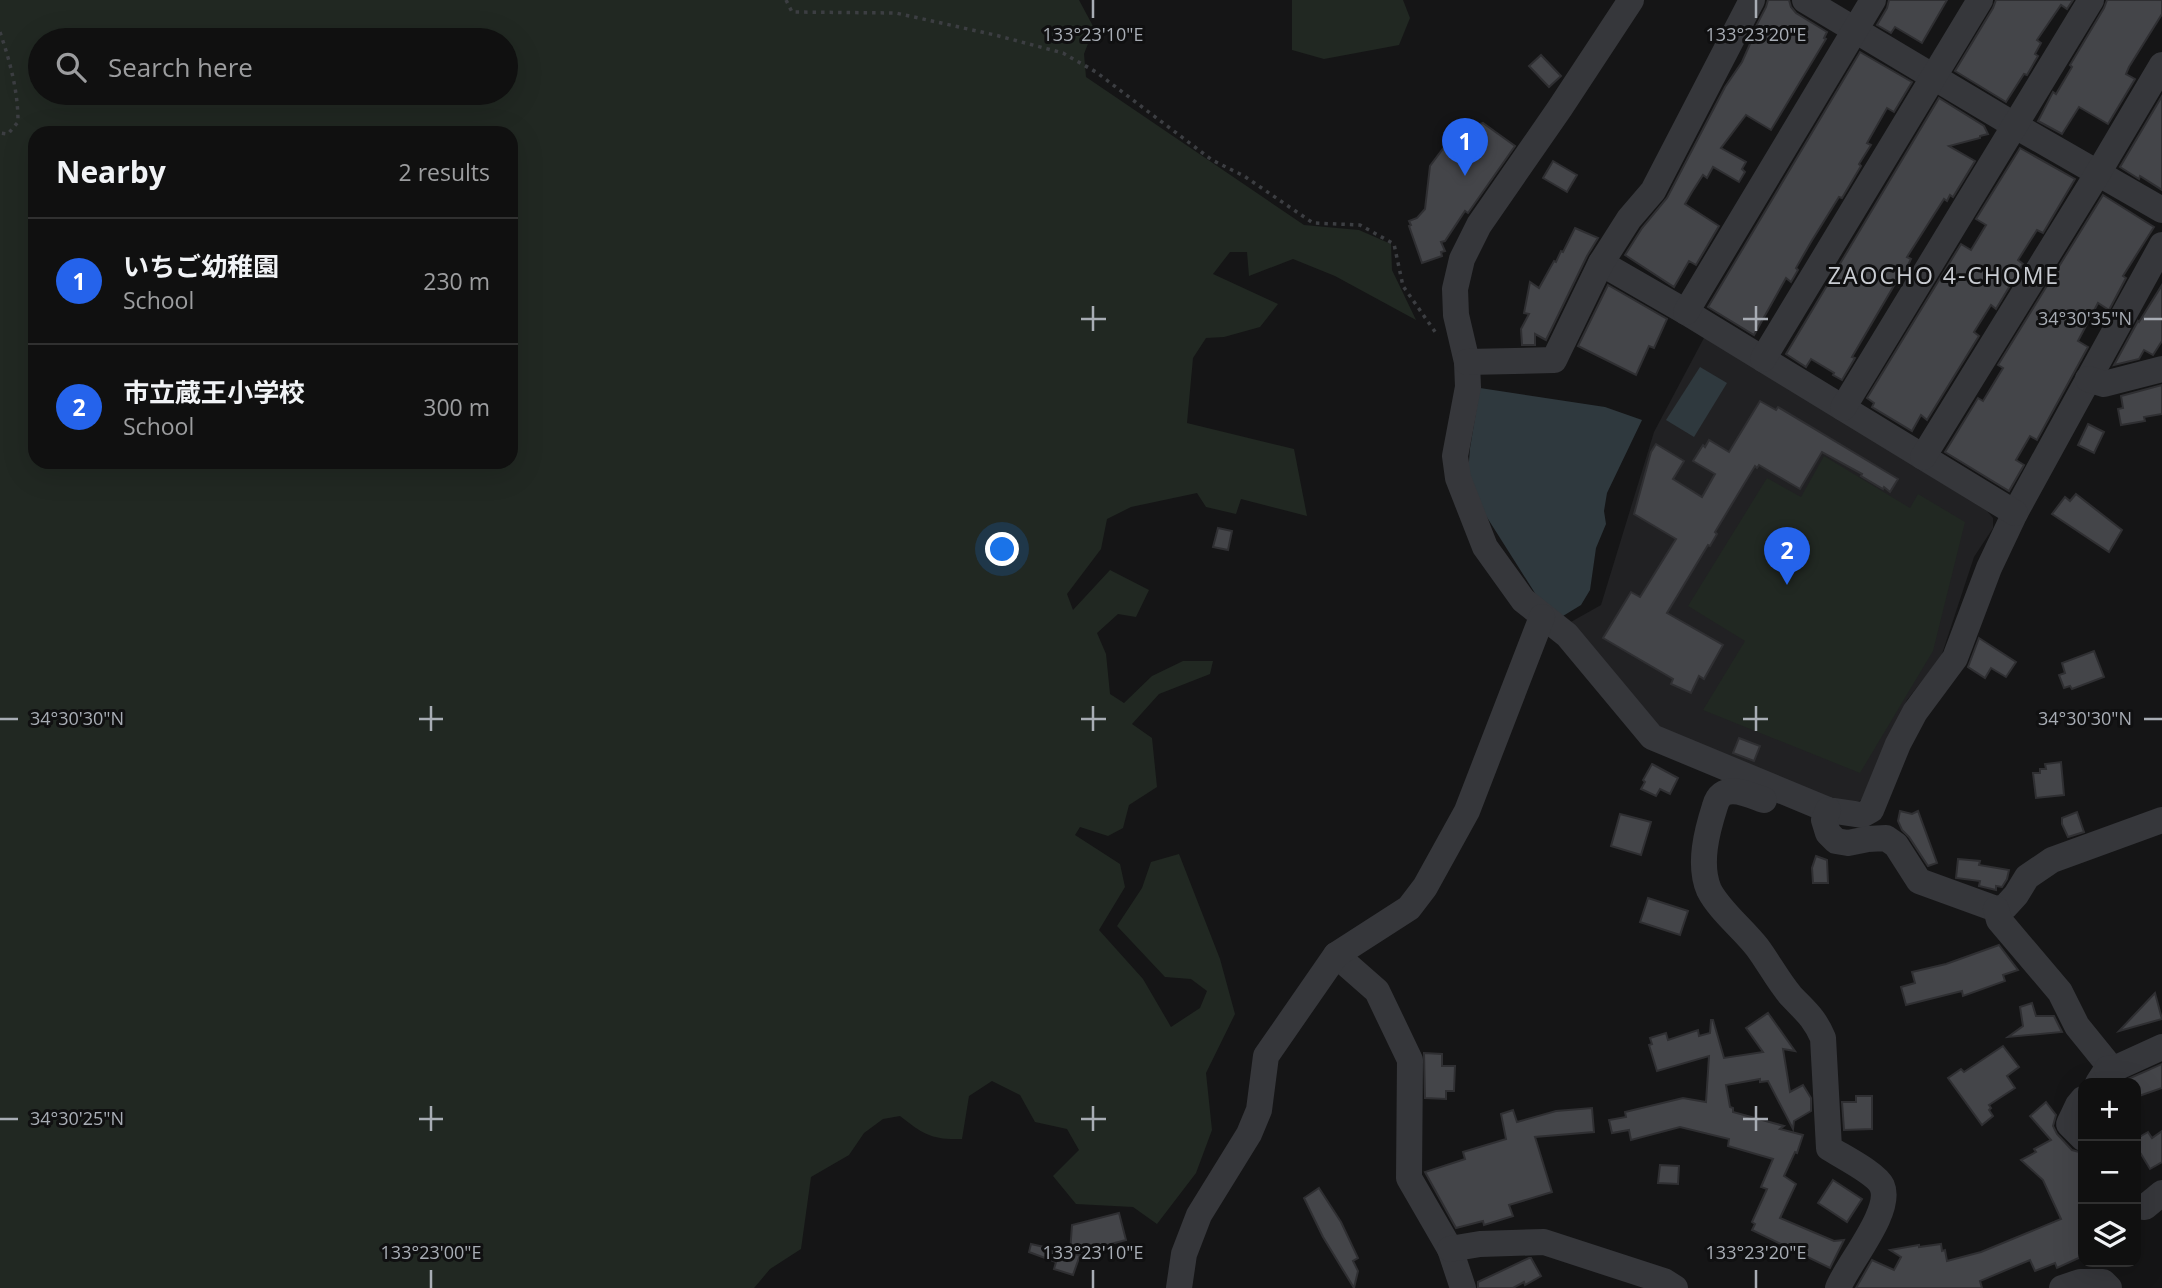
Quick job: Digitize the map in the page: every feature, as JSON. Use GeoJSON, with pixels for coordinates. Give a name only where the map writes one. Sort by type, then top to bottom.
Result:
{"type":"FeatureCollection","features":[{"type":"Feature","properties":{"kind":"street"},"geometry":{"type":"LineString","coordinates":[[1631,0],[1479,225],[1462,259],[1455,289],[1456,315],[1467,362],[1468,387],[1455,456],[1458,478],[1485,547],[1523,600],[1567,635],[1652,737],[1826,815]]}},
{"type":"Feature","properties":{"kind":"street"},"geometry":{"type":"LineString","coordinates":[[1467,362],[1554,360],[1601,263],[1629,219],[1653,191],[1752,0]]}},
{"type":"Feature","properties":{"kind":"street"},"geometry":{"type":"LineString","coordinates":[[1805,0],[2014,125],[2162,209]]}},
{"type":"Feature","properties":{"kind":"street"},"geometry":{"type":"LineString","coordinates":[[1686,312],[1873,0]]}},
{"type":"Feature","properties":{"kind":"street"},"geometry":{"type":"LineString","coordinates":[[1763,359],[1980,0]]}},
{"type":"Feature","properties":{"kind":"street"},"geometry":{"type":"LineString","coordinates":[[1843,408],[2091,0]]}},
{"type":"Feature","properties":{"kind":"street"},"geometry":{"type":"LineString","coordinates":[[1923,457],[2162,65]]}},
{"type":"Feature","properties":{"kind":"street"},"geometry":{"type":"LineString","coordinates":[[1839,1288],[1843,1274],[1877,1220],[1883,1201],[1882,1185],[1829,1148],[1823,1038],[1816,1022],[1790,994],[1757,947],[1709,890],[1704,866],[1705,850],[1715,802],[1728,790],[1826,815],[1862,815],[1871,810],[1898,744],[1915,712],[1955,658],[1989,568],[2015,513],[2162,245]]}},
{"type":"Feature","properties":{"kind":"street"},"geometry":{"type":"LineString","coordinates":[[1601,263],[2015,513]]}},
{"type":"Feature","properties":{"kind":"street"},"geometry":{"type":"LineString","coordinates":[[2088,380],[2104,384],[2162,369]]}},
{"type":"Feature","properties":{"kind":"street"},"geometry":{"type":"LineString","coordinates":[[1179,1288],[1184,1254],[1199,1215],[1249,1134],[1259,1110],[1266,1056],[1336,955],[1409,908],[1425,887],[1467,811],[1542,617]]}},
{"type":"Feature","properties":{"kind":"street"},"geometry":{"type":"LineString","coordinates":[[1826,815],[1828,832],[1836,841],[1848,844],[1886,838],[1896,845],[1919,881],[1996,909],[2005,906],[2016,895],[2027,877],[2052,860],[2162,820]]}},
{"type":"Feature","properties":{"kind":"street"},"geometry":{"type":"LineString","coordinates":[[1996,909],[1999,920],[2060,992],[2077,1026],[2107,1063],[2102,1076]]}},
{"type":"Feature","properties":{"kind":"street"},"geometry":{"type":"LineString","coordinates":[[1336,955],[1377,991],[1410,1060],[1409,1178],[1450,1249],[1463,1288]]}},
{"type":"Feature","properties":{"kind":"street"},"geometry":{"type":"LineString","coordinates":[[2102,1076],[2162,1047]]}},
{"type":"Feature","properties":{"kind":"street"},"geometry":{"type":"LineString","coordinates":[[2078,1105],[2069,1124],[2078,1133]]}},
{"type":"Feature","properties":{"kind":"street"},"geometry":{"type":"LineString","coordinates":[[2141,1207],[2145,1207],[2162,1193]]}},
{"type":"Feature","properties":{"kind":"street"},"geometry":{"type":"LineString","coordinates":[[1450,1249],[1480,1244],[1544,1242],[1664,1281],[1675,1288]]}},
{"type":"Feature","properties":{"kind":"street"},"geometry":{"type":"LineString","coordinates":[[2062,1288],[2080,1282],[2103,1282],[2109,1288]]}},
{"type":"Feature","properties":{"kind":"path"},"geometry":{"type":"LineString","coordinates":[[786,0],[792,12],[896,13],[1063,53],[1096,72],[1212,160],[1244,176],[1313,223],[1360,225],[1394,244],[1403,286],[1440,339]]}},
{"type":"Feature","properties":{"kind":"path"},"geometry":{"type":"LineString","coordinates":[[0,33],[11,64],[18,98],[18,122],[8,134],[0,133]]}},
{"type":"Feature","properties":{"kind":"shaded area"},"geometry":{"type":"Polygon","coordinates":[[[0,0],[1079,0],[1094,28],[1084,54],[1086,77],[1304,225],[1359,230],[1391,244],[1392,270],[1416,320],[1335,276],[1293,259],[1249,276],[1247,252],[1230,252],[1213,274],[1278,304],[1260,327],[1224,337],[1206,338],[1193,358],[1187,423],[1294,449],[1307,516],[1241,499],[1236,514],[1206,507],[1197,493],[1131,507],[1107,519],[1101,549],[1067,594],[1073,610],[1110,570],[1149,590],[1136,617],[1118,614],[1097,633],[1106,654],[1110,694],[1124,703],[1152,676],[1183,661],[1213,661],[1210,674],[1159,694],[1132,724],[1152,738],[1157,787],[1129,805],[1123,828],[1108,836],[1080,827],[1075,835],[1120,864],[1125,887],[1099,930],[1143,979],[1171,1027],[1200,1008],[1207,991],[1191,979],[1165,977],[1117,926],[1142,888],[1151,862],[1179,854],[1220,959],[1235,1014],[1206,1073],[1212,1130],[1196,1173],[1157,1224],[1133,1207],[1076,1204],[1053,1176],[1079,1150],[1067,1129],[1035,1122],[1020,1095],[992,1081],[969,1096],[962,1139],[928,1135],[900,1116],[883,1119],[864,1133],[849,1155],[811,1177],[801,1249],[770,1269],[754,1288],[0,1288],[0,0]]]}},
{"type":"Feature","properties":{"kind":"shaded area"},"geometry":{"type":"Polygon","coordinates":[[[1292,0],[1403,0],[1410,18],[1399,45],[1324,59],[1292,50],[1292,0]]]}},
{"type":"Feature","properties":{"kind":"shaded area"},"geometry":{"type":"Polygon","coordinates":[[[1705,336],[1987,511],[1993,518],[1993,528],[1974,557],[1941,657],[1907,700],[1863,800],[1846,804],[1660,733],[1569,623],[1601,605],[1654,432],[1705,336]]]}},
{"type":"Feature","properties":{"kind":"shaded area"},"geometry":{"type":"Polygon","coordinates":[[[1700,367],[1727,383],[1694,437],[1666,420],[1700,367]]]}},
{"type":"Feature","properties":{"kind":"shaded area"},"geometry":{"type":"Polygon","coordinates":[[[1480,388],[1605,407],[1642,420],[1607,493],[1604,511],[1606,524],[1596,548],[1590,590],[1581,605],[1563,616],[1540,601],[1476,500],[1468,474],[1480,388]]]}},
{"type":"Feature","properties":{"kind":"shaded area"},"geometry":{"type":"Polygon","coordinates":[[[1824,456],[1910,508],[1918,494],[1965,522],[1933,651],[1860,773],[1703,710],[1745,641],[1688,606],[1767,478],[1801,497],[1824,456]]]}},
{"type":"Feature","properties":{"kind":"building"},"geometry":{"type":"Polygon","coordinates":[[[1768,0],[1789,0],[1796,13],[1827,32],[1824,38],[1826,39],[1771,130],[1746,115],[1721,148],[1746,162],[1742,169],[1745,172],[1739,182],[1713,167],[1707,178],[1703,175],[1692,192],[1685,204],[1719,226],[1696,265],[1689,261],[1674,287],[1625,255],[1642,228],[1667,198],[1725,87],[1742,62],[1750,44],[1748,42],[1768,0]]]}},
{"type":"Feature","properties":{"kind":"building"},"geometry":{"type":"Polygon","coordinates":[[[1889,0],[1947,0],[1922,43],[1895,27],[1891,33],[1877,25],[1889,0]]]}},
{"type":"Feature","properties":{"kind":"building"},"geometry":{"type":"Polygon","coordinates":[[[1996,0],[2073,0],[2067,9],[2061,5],[2037,40],[2041,43],[2035,54],[2038,56],[2006,102],[1955,71],[1996,0]]]}},
{"type":"Feature","properties":{"kind":"building"},"geometry":{"type":"Polygon","coordinates":[[[2107,0],[2162,0],[2162,14],[2129,67],[2126,74],[2135,79],[2108,124],[2079,107],[2062,134],[2038,121],[2053,92],[2056,94],[2072,67],[2070,65],[2107,0]]]}},
{"type":"Feature","properties":{"kind":"building"},"geometry":{"type":"Polygon","coordinates":[[[1860,52],[1912,82],[1894,112],[1887,108],[1867,143],[1871,145],[1859,164],[1861,166],[1811,242],[1791,282],[1786,278],[1754,335],[1708,307],[1860,52]]]}},
{"type":"Feature","properties":{"kind":"building"},"geometry":{"type":"Polygon","coordinates":[[[1541,55],[1561,76],[1549,87],[1529,66],[1541,55]]]}},
{"type":"Feature","properties":{"kind":"building"},"geometry":{"type":"Polygon","coordinates":[[[2162,96],[2162,190],[2120,167],[2162,96]]]}},
{"type":"Feature","properties":{"kind":"building"},"geometry":{"type":"Polygon","coordinates":[[[1939,98],[1984,126],[1988,134],[1949,146],[1975,161],[1953,197],[1950,195],[1947,201],[1944,199],[1907,257],[1911,259],[1909,266],[1898,286],[1895,284],[1852,357],[1855,358],[1842,380],[1811,359],[1806,367],[1786,354],[1939,98]]]}},
{"type":"Feature","properties":{"kind":"building"},"geometry":{"type":"Polygon","coordinates":[[[1483,123],[1515,146],[1468,213],[1465,211],[1445,241],[1441,242],[1445,251],[1441,252],[1442,256],[1422,263],[1409,221],[1417,218],[1425,209],[1430,166],[1454,134],[1483,123]]]}},
{"type":"Feature","properties":{"kind":"building"},"geometry":{"type":"Polygon","coordinates":[[[2020,148],[2075,179],[2043,233],[2037,230],[2018,260],[2023,264],[1996,309],[1991,305],[1974,332],[1979,336],[1927,420],[1921,415],[1912,431],[1872,407],[1874,403],[1867,398],[1961,244],[1971,250],[1986,225],[1976,219],[2020,148]]]}},
{"type":"Feature","properties":{"kind":"building"},"geometry":{"type":"Polygon","coordinates":[[[1553,161],[1577,175],[1567,192],[1543,178],[1553,161]]]}},
{"type":"Feature","properties":{"kind":"building"},"geometry":{"type":"Polygon","coordinates":[[[2103,195],[2154,227],[2123,276],[2126,278],[2109,310],[2098,303],[2078,341],[2088,347],[2037,440],[2030,436],[2016,460],[2024,465],[2009,491],[1945,452],[1978,398],[1983,401],[2003,368],[1998,365],[2103,195]]]}},
{"type":"Feature","properties":{"kind":"building"},"geometry":{"type":"Polygon","coordinates":[[[1575,228],[1598,238],[1546,340],[1535,334],[1535,345],[1522,345],[1521,329],[1529,314],[1524,313],[1530,282],[1539,288],[1575,228]]]}},
{"type":"Feature","properties":{"kind":"building"},"geometry":{"type":"Polygon","coordinates":[[[1608,285],[1667,319],[1654,348],[1649,346],[1636,375],[1578,346],[1608,285]]]}},
{"type":"Feature","properties":{"kind":"building"},"geometry":{"type":"Polygon","coordinates":[[[2162,285],[2162,341],[2153,355],[2144,350],[2139,359],[2114,365],[2138,321],[2162,285]]]}},
{"type":"Feature","properties":{"kind":"building"},"geometry":{"type":"Polygon","coordinates":[[[2162,385],[2162,414],[2144,417],[2145,421],[2121,425],[2118,409],[2123,408],[2121,396],[2162,385]]]}},
{"type":"Feature","properties":{"kind":"building"},"geometry":{"type":"Polygon","coordinates":[[[1760,401],[1776,410],[1778,407],[1898,479],[1890,492],[1822,452],[1800,489],[1759,465],[1757,468],[1755,466],[1715,532],[1717,534],[1710,546],[1708,545],[1667,613],[1723,645],[1704,679],[1699,676],[1691,693],[1671,684],[1673,679],[1603,638],[1631,592],[1640,597],[1676,539],[1634,514],[1651,452],[1656,444],[1684,461],[1673,479],[1702,497],[1715,474],[1693,461],[1709,440],[1729,452],[1760,401]]]}},
{"type":"Feature","properties":{"kind":"building"},"geometry":{"type":"Polygon","coordinates":[[[2088,424],[2104,432],[2094,453],[2078,445],[2088,424]]]}},
{"type":"Feature","properties":{"kind":"building"},"geometry":{"type":"Polygon","coordinates":[[[2076,494],[2122,530],[2109,552],[2052,514],[2065,497],[2070,501],[2076,494]]]}},
{"type":"Feature","properties":{"kind":"building"},"geometry":{"type":"Polygon","coordinates":[[[1218,528],[1232,531],[1228,550],[1213,547],[1218,528]]]}},
{"type":"Feature","properties":{"kind":"building"},"geometry":{"type":"Polygon","coordinates":[[[1979,638],[2016,662],[2006,677],[1991,668],[1985,678],[1968,667],[1979,638]]]}},
{"type":"Feature","properties":{"kind":"building"},"geometry":{"type":"Polygon","coordinates":[[[2094,651],[2104,677],[2072,689],[2070,686],[2064,688],[2059,675],[2065,673],[2062,663],[2094,651]]]}},
{"type":"Feature","properties":{"kind":"building"},"geometry":{"type":"Polygon","coordinates":[[[1739,738],[1760,746],[1754,761],[1733,753],[1739,738]]]}},
{"type":"Feature","properties":{"kind":"building"},"geometry":{"type":"Polygon","coordinates":[[[2061,762],[2064,795],[2036,798],[2033,773],[2046,769],[2045,764],[2061,762]]]}},
{"type":"Feature","properties":{"kind":"building"},"geometry":{"type":"Polygon","coordinates":[[[1652,764],[1678,778],[1670,794],[1660,789],[1656,796],[1641,789],[1652,764]]]}},
{"type":"Feature","properties":{"kind":"building"},"geometry":{"type":"Polygon","coordinates":[[[1900,811],[1912,814],[1918,811],[1937,863],[1928,866],[1902,830],[1898,821],[1900,811]]]}},
{"type":"Feature","properties":{"kind":"building"},"geometry":{"type":"Polygon","coordinates":[[[2077,812],[2084,832],[2068,837],[2062,818],[2077,812]]]}},
{"type":"Feature","properties":{"kind":"building"},"geometry":{"type":"Polygon","coordinates":[[[1620,814],[1651,822],[1641,855],[1611,846],[1620,814]]]}},
{"type":"Feature","properties":{"kind":"building"},"geometry":{"type":"Polygon","coordinates":[[[1816,856],[1827,860],[1828,883],[1813,883],[1812,868],[1816,856]]]}},
{"type":"Feature","properties":{"kind":"building"},"geometry":{"type":"Polygon","coordinates":[[[1958,859],[1980,861],[1979,865],[2009,870],[2007,879],[2002,887],[1996,886],[1996,890],[1979,886],[1980,881],[1956,878],[1958,859]]]}},
{"type":"Feature","properties":{"kind":"building"},"geometry":{"type":"Polygon","coordinates":[[[1648,898],[1688,911],[1680,935],[1640,922],[1648,898]]]}},
{"type":"Feature","properties":{"kind":"building"},"geometry":{"type":"Polygon","coordinates":[[[1999,945],[2018,970],[2003,975],[2005,981],[1963,996],[1962,991],[1906,1005],[1901,987],[1915,983],[1912,972],[1946,964],[1999,945]]]}},
{"type":"Feature","properties":{"kind":"building"},"geometry":{"type":"Polygon","coordinates":[[[2155,993],[2162,1019],[2119,1031],[2155,993]]]}},
{"type":"Feature","properties":{"kind":"building"},"geometry":{"type":"Polygon","coordinates":[[[2032,1003],[2036,1016],[2054,1016],[2062,1032],[2008,1037],[2023,1026],[2020,1007],[2032,1003]]]}},
{"type":"Feature","properties":{"kind":"building"},"geometry":{"type":"Polygon","coordinates":[[[1768,1013],[1795,1051],[1783,1049],[1790,1092],[1803,1085],[1811,1098],[1811,1111],[1794,1121],[1793,1129],[1768,1081],[1760,1082],[1760,1079],[1726,1085],[1730,1107],[1733,1112],[1784,1126],[1780,1129],[1803,1135],[1797,1153],[1795,1152],[1784,1176],[1796,1184],[1780,1218],[1834,1241],[1844,1240],[1830,1268],[1752,1230],[1755,1224],[1752,1222],[1767,1189],[1761,1187],[1773,1159],[1728,1146],[1729,1139],[1680,1127],[1631,1140],[1629,1130],[1612,1133],[1609,1120],[1626,1117],[1625,1112],[1683,1098],[1706,1102],[1709,1056],[1657,1071],[1649,1045],[1652,1044],[1650,1038],[1666,1033],[1668,1040],[1698,1030],[1699,1036],[1710,1033],[1713,1020],[1724,1058],[1763,1052],[1746,1028],[1768,1013]]]}},
{"type":"Feature","properties":{"kind":"building"},"geometry":{"type":"Polygon","coordinates":[[[2003,1046],[2019,1067],[2007,1076],[2015,1088],[1989,1105],[1993,1116],[1982,1125],[1948,1078],[1961,1069],[1964,1072],[2003,1046]]]}},
{"type":"Feature","properties":{"kind":"building"},"geometry":{"type":"Polygon","coordinates":[[[1424,1053],[1442,1054],[1442,1066],[1455,1066],[1454,1091],[1446,1091],[1446,1099],[1425,1098],[1424,1053]]]}},
{"type":"Feature","properties":{"kind":"building"},"geometry":{"type":"Polygon","coordinates":[[[2162,1064],[2162,1088],[2141,1095],[2141,1078],[2130,1078],[2162,1064]]]}},
{"type":"Feature","properties":{"kind":"building"},"geometry":{"type":"Polygon","coordinates":[[[1856,1096],[1872,1096],[1872,1129],[1844,1130],[1842,1102],[1856,1102],[1856,1096]]]}},
{"type":"Feature","properties":{"kind":"building"},"geometry":{"type":"Polygon","coordinates":[[[2046,1102],[2056,1115],[2053,1126],[2057,1134],[2072,1150],[2078,1152],[2078,1258],[2057,1268],[2055,1263],[2035,1271],[2030,1260],[1980,1281],[1982,1288],[1856,1288],[1872,1260],[1894,1270],[1901,1257],[1890,1250],[1941,1244],[1947,1261],[1981,1252],[2061,1219],[2043,1180],[2021,1160],[2051,1140],[2030,1116],[2046,1102]]]}},
{"type":"Feature","properties":{"kind":"building"},"geometry":{"type":"Polygon","coordinates":[[[1592,1108],[1594,1132],[1535,1137],[1552,1192],[1509,1205],[1513,1216],[1484,1225],[1483,1221],[1456,1228],[1425,1172],[1465,1159],[1463,1152],[1506,1139],[1501,1114],[1513,1110],[1517,1122],[1556,1111],[1592,1108]]]}},
{"type":"Feature","properties":{"kind":"building"},"geometry":{"type":"Polygon","coordinates":[[[2162,1131],[2162,1162],[2150,1169],[2141,1154],[2141,1136],[2148,1132],[2152,1138],[2162,1131]]]}},
{"type":"Feature","properties":{"kind":"building"},"geometry":{"type":"Polygon","coordinates":[[[1660,1165],[1679,1166],[1678,1184],[1658,1183],[1660,1165]]]}},
{"type":"Feature","properties":{"kind":"building"},"geometry":{"type":"Polygon","coordinates":[[[1833,1180],[1862,1199],[1847,1222],[1818,1203],[1833,1180]]]}},
{"type":"Feature","properties":{"kind":"building"},"geometry":{"type":"Polygon","coordinates":[[[1319,1188],[1341,1222],[1358,1258],[1353,1261],[1358,1271],[1354,1288],[1323,1237],[1304,1198],[1319,1188]]]}},
{"type":"Feature","properties":{"kind":"building"},"geometry":{"type":"Polygon","coordinates":[[[1119,1213],[1126,1240],[1073,1254],[1080,1255],[1073,1275],[1054,1269],[1056,1262],[1029,1252],[1031,1244],[1070,1253],[1072,1225],[1119,1213]]]}},
{"type":"Feature","properties":{"kind":"building"},"geometry":{"type":"Polygon","coordinates":[[[1529,1258],[1541,1276],[1513,1288],[1478,1288],[1478,1282],[1529,1258]]]}},
{"type":"Feature","properties":{"kind":"place","name":"いちご幼稚園"},"geometry":{"type":"Point","coordinates":[1465,176]}},
{"type":"Feature","properties":{"kind":"place","name":"市立蔵王小学校"},"geometry":{"type":"Point","coordinates":[1787,585]}},
{"type":"Feature","properties":{"kind":"district","name":"ZAOCHO 4-CHOME"},"geometry":{"type":"Point","coordinates":[1944,276]}}]}
